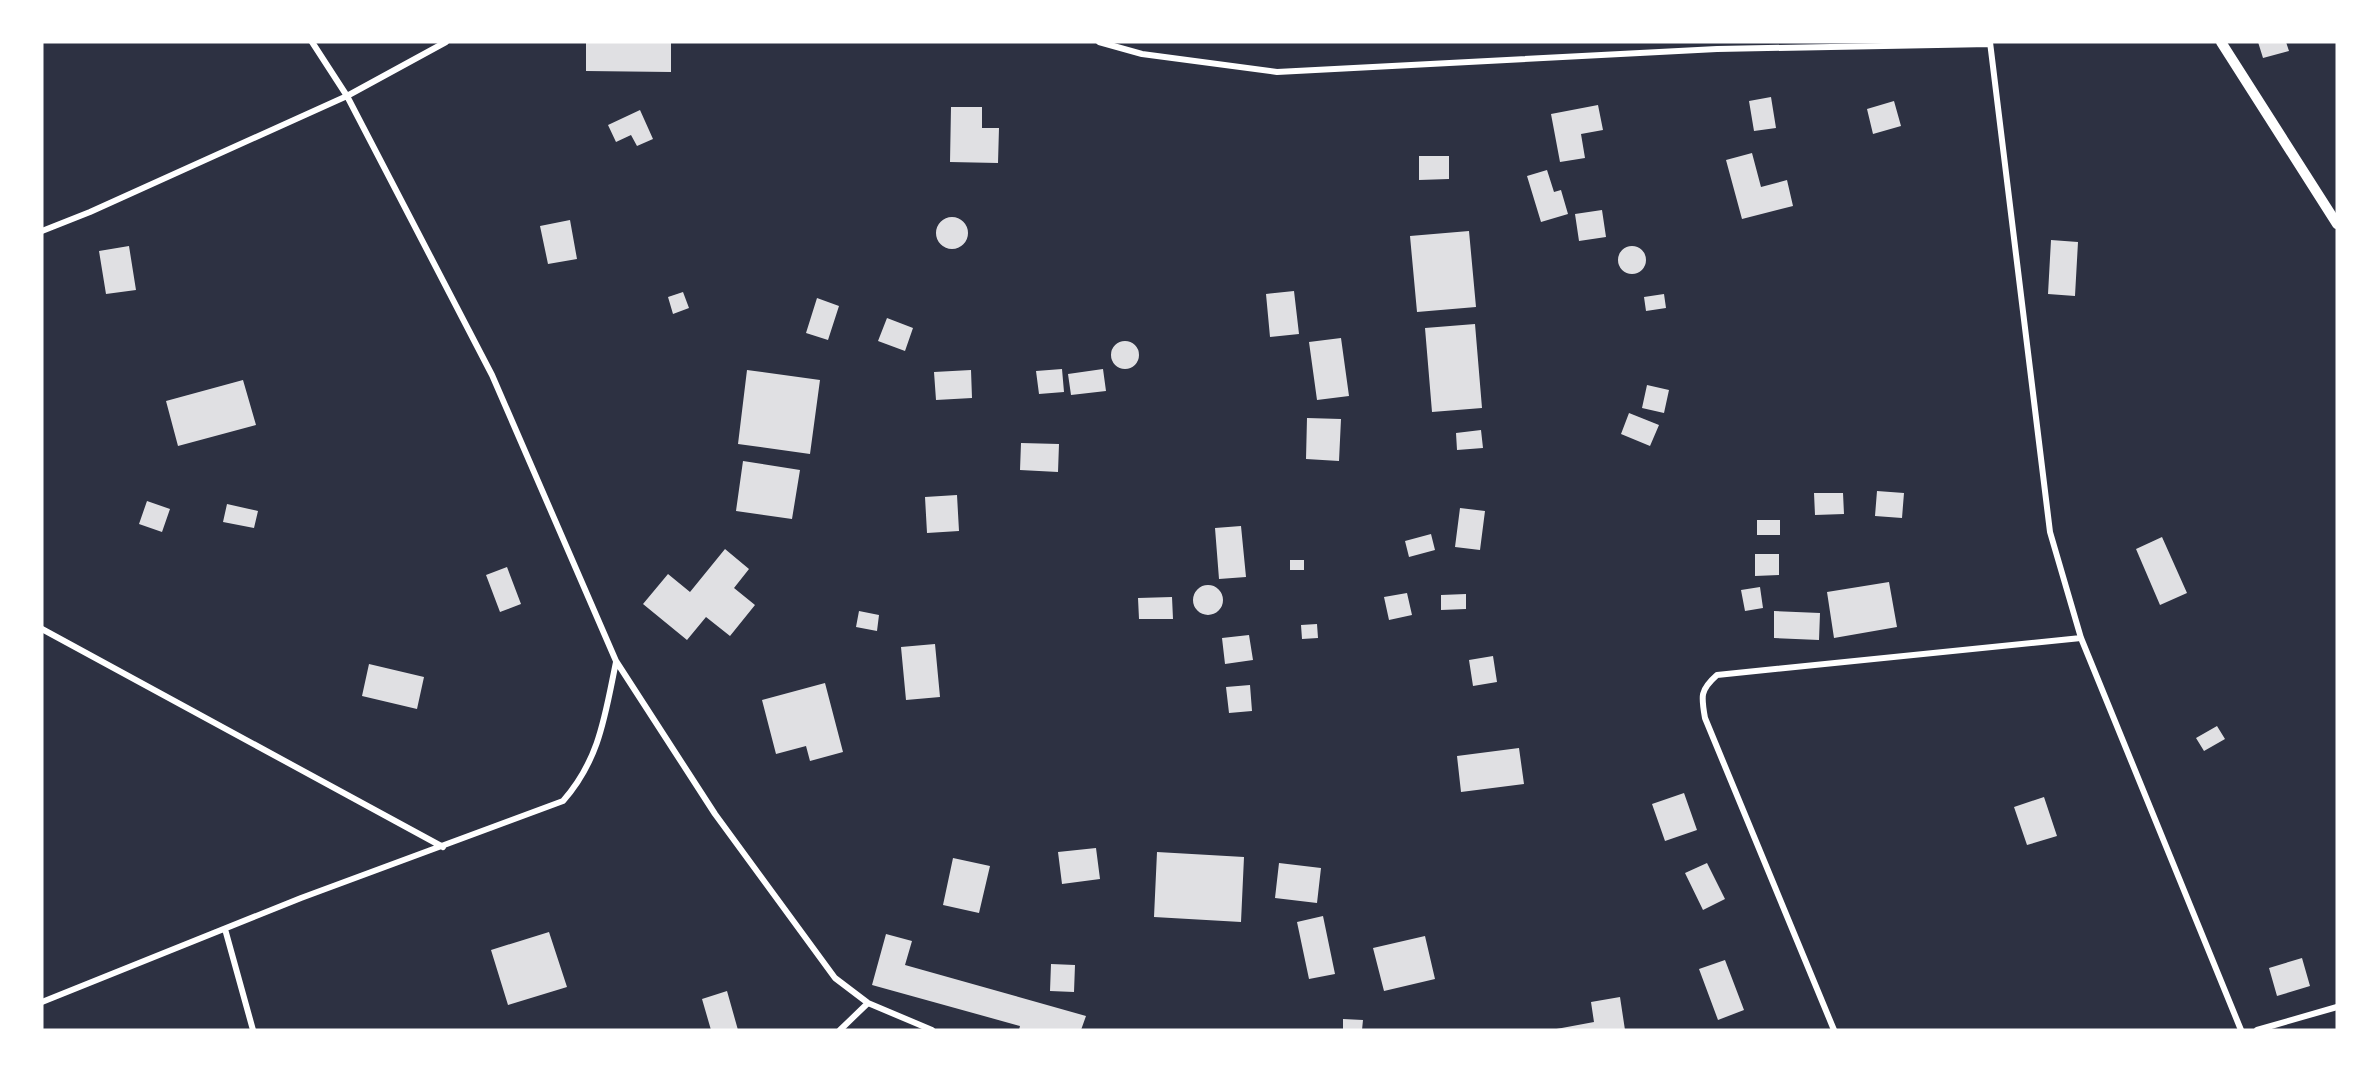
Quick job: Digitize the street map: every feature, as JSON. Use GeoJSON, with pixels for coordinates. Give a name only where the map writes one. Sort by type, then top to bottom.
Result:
{"type":"FeatureCollection","features":[{"type":"Feature","properties":{"kind":"street"},"geometry":{"type":"LineString","coordinates":[[312,42],[347,96],[492,375],[616,661],[715,814],[835,978],[868,1003],[932,1030]]}},
{"type":"Feature","properties":{"kind":"street"},"geometry":{"type":"LineString","coordinates":[[42,231],[90,212],[347,96],[446,42]]}},
{"type":"Feature","properties":{"kind":"street"},"geometry":{"type":"LineString","coordinates":[[1099,42],[1142,54],[1277,72],[1717,45],[1990,43],[2050,532],[2081,638],[2241,1030]]}},
{"type":"Feature","properties":{"kind":"street"},"geometry":{"type":"LineString","coordinates":[[2221,42],[2337,224]]}},
{"type":"Feature","properties":{"kind":"street"},"geometry":{"type":"LineString","coordinates":[[42,629],[443,847]]}},
{"type":"Feature","properties":{"kind":"street"},"geometry":{"type":"LineString","coordinates":[[1834,1030],[1705,717],[1702,700],[1704,686],[1717,675],[2081,638]]}},
{"type":"Feature","properties":{"kind":"street"},"geometry":{"type":"LineString","coordinates":[[42,1002],[225,929],[563,801],[579,783],[594,754],[616,661]]}},
{"type":"Feature","properties":{"kind":"street"},"geometry":{"type":"LineString","coordinates":[[225,929],[253,1030]]}},
{"type":"Feature","properties":{"kind":"street"},"geometry":{"type":"LineString","coordinates":[[840,1030],[868,1003]]}},
{"type":"Feature","properties":{"kind":"street"},"geometry":{"type":"LineString","coordinates":[[2258,1030],[2337,1007]]}},
{"type":"Feature","properties":{"kind":"building"},"geometry":{"type":"Polygon","coordinates":[[[586,42],[671,42],[671,72],[586,71],[586,42]]]}},
{"type":"Feature","properties":{"kind":"building"},"geometry":{"type":"Polygon","coordinates":[[[2258,42],[2286,42],[2289,51],[2263,58],[2258,42]]]}},
{"type":"Feature","properties":{"kind":"building"},"geometry":{"type":"Polygon","coordinates":[[[1771,97],[1776,128],[1754,131],[1749,101],[1771,97]]]}},
{"type":"Feature","properties":{"kind":"building"},"geometry":{"type":"Polygon","coordinates":[[[1894,101],[1901,126],[1873,134],[1867,109],[1894,101]]]}},
{"type":"Feature","properties":{"kind":"building"},"geometry":{"type":"Polygon","coordinates":[[[1598,105],[1603,130],[1581,134],[1585,158],[1560,162],[1551,114],[1598,105]]]}},
{"type":"Feature","properties":{"kind":"building"},"geometry":{"type":"Polygon","coordinates":[[[951,107],[982,107],[982,128],[999,128],[998,163],[950,162],[951,107]]]}},
{"type":"Feature","properties":{"kind":"building"},"geometry":{"type":"Polygon","coordinates":[[[640,110],[653,139],[637,146],[631,135],[616,142],[608,125],[640,110]]]}},
{"type":"Feature","properties":{"kind":"building"},"geometry":{"type":"Polygon","coordinates":[[[1752,153],[1761,187],[1787,180],[1793,206],[1742,219],[1726,160],[1752,153]]]}},
{"type":"Feature","properties":{"kind":"building"},"geometry":{"type":"Polygon","coordinates":[[[1419,156],[1449,156],[1449,179],[1419,180],[1419,156]]]}},
{"type":"Feature","properties":{"kind":"building"},"geometry":{"type":"Polygon","coordinates":[[[1547,170],[1554,192],[1561,190],[1568,214],[1541,222],[1527,176],[1547,170]]]}},
{"type":"Feature","properties":{"kind":"building"},"geometry":{"type":"Polygon","coordinates":[[[1602,210],[1606,237],[1579,241],[1575,214],[1602,210]]]}},
{"type":"Feature","properties":{"kind":"building"},"geometry":{"type":"Polygon","coordinates":[[[952,217],[963,222],[968,233],[963,244],[952,249],[941,244],[936,233],[941,222],[952,217]]]}},
{"type":"Feature","properties":{"kind":"building"},"geometry":{"type":"Polygon","coordinates":[[[570,220],[577,259],[548,264],[540,226],[570,220]]]}},
{"type":"Feature","properties":{"kind":"building"},"geometry":{"type":"Polygon","coordinates":[[[1469,231],[1476,307],[1417,312],[1410,236],[1469,231]]]}},
{"type":"Feature","properties":{"kind":"building"},"geometry":{"type":"Polygon","coordinates":[[[2051,240],[2078,242],[2075,296],[2048,294],[2051,240]]]}},
{"type":"Feature","properties":{"kind":"building"},"geometry":{"type":"Polygon","coordinates":[[[129,246],[136,290],[106,294],[99,251],[129,246]]]}},
{"type":"Feature","properties":{"kind":"building"},"geometry":{"type":"Polygon","coordinates":[[[1632,246],[1642,250],[1646,260],[1642,270],[1632,274],[1622,270],[1618,260],[1622,250],[1632,246]]]}},
{"type":"Feature","properties":{"kind":"building"},"geometry":{"type":"Polygon","coordinates":[[[1294,291],[1299,334],[1270,337],[1266,294],[1294,291]]]}},
{"type":"Feature","properties":{"kind":"building"},"geometry":{"type":"Polygon","coordinates":[[[683,292],[689,308],[673,314],[668,297],[683,292]]]}},
{"type":"Feature","properties":{"kind":"building"},"geometry":{"type":"Polygon","coordinates":[[[1664,294],[1666,308],[1646,311],[1644,297],[1664,294]]]}},
{"type":"Feature","properties":{"kind":"building"},"geometry":{"type":"Polygon","coordinates":[[[817,298],[839,306],[828,340],[806,333],[817,298]]]}},
{"type":"Feature","properties":{"kind":"building"},"geometry":{"type":"Polygon","coordinates":[[[887,318],[913,328],[905,351],[878,341],[887,318]]]}},
{"type":"Feature","properties":{"kind":"building"},"geometry":{"type":"Polygon","coordinates":[[[1475,324],[1482,408],[1432,412],[1425,328],[1475,324]]]}},
{"type":"Feature","properties":{"kind":"building"},"geometry":{"type":"Polygon","coordinates":[[[1341,338],[1349,396],[1317,400],[1309,342],[1341,338]]]}},
{"type":"Feature","properties":{"kind":"building"},"geometry":{"type":"Polygon","coordinates":[[[1125,341],[1135,345],[1139,355],[1135,365],[1125,369],[1115,365],[1111,355],[1115,345],[1125,341]]]}},
{"type":"Feature","properties":{"kind":"building"},"geometry":{"type":"Polygon","coordinates":[[[1062,369],[1064,392],[1039,394],[1036,371],[1062,369]]]}},
{"type":"Feature","properties":{"kind":"building"},"geometry":{"type":"Polygon","coordinates":[[[1103,369],[1106,391],[1071,395],[1068,374],[1103,369]]]}},
{"type":"Feature","properties":{"kind":"building"},"geometry":{"type":"Polygon","coordinates":[[[747,370],[820,380],[810,454],[738,444],[747,370]]]}},
{"type":"Feature","properties":{"kind":"building"},"geometry":{"type":"Polygon","coordinates":[[[971,370],[972,398],[936,400],[934,372],[971,370]]]}},
{"type":"Feature","properties":{"kind":"building"},"geometry":{"type":"Polygon","coordinates":[[[243,380],[256,425],[178,446],[166,401],[243,380]]]}},
{"type":"Feature","properties":{"kind":"building"},"geometry":{"type":"Polygon","coordinates":[[[1647,385],[1669,390],[1664,413],[1642,408],[1647,385]]]}},
{"type":"Feature","properties":{"kind":"building"},"geometry":{"type":"Polygon","coordinates":[[[1629,413],[1659,425],[1650,446],[1621,434],[1629,413]]]}},
{"type":"Feature","properties":{"kind":"building"},"geometry":{"type":"Polygon","coordinates":[[[1307,418],[1341,419],[1339,461],[1306,459],[1307,418]]]}},
{"type":"Feature","properties":{"kind":"building"},"geometry":{"type":"Polygon","coordinates":[[[1481,430],[1483,448],[1457,450],[1456,433],[1481,430]]]}},
{"type":"Feature","properties":{"kind":"building"},"geometry":{"type":"Polygon","coordinates":[[[1021,443],[1059,444],[1058,472],[1020,470],[1021,443]]]}},
{"type":"Feature","properties":{"kind":"building"},"geometry":{"type":"Polygon","coordinates":[[[743,461],[800,470],[792,519],[736,511],[743,461]]]}},
{"type":"Feature","properties":{"kind":"building"},"geometry":{"type":"Polygon","coordinates":[[[1877,491],[1904,493],[1902,518],[1875,516],[1877,491]]]}},
{"type":"Feature","properties":{"kind":"building"},"geometry":{"type":"Polygon","coordinates":[[[1814,493],[1843,493],[1844,514],[1815,515],[1814,493]]]}},
{"type":"Feature","properties":{"kind":"building"},"geometry":{"type":"Polygon","coordinates":[[[957,495],[959,531],[927,533],[925,497],[957,495]]]}},
{"type":"Feature","properties":{"kind":"building"},"geometry":{"type":"Polygon","coordinates":[[[147,501],[170,509],[162,532],[139,524],[147,501]]]}},
{"type":"Feature","properties":{"kind":"building"},"geometry":{"type":"Polygon","coordinates":[[[227,504],[258,511],[254,528],[223,522],[227,504]]]}},
{"type":"Feature","properties":{"kind":"building"},"geometry":{"type":"Polygon","coordinates":[[[1460,508],[1485,511],[1480,550],[1455,547],[1460,508]]]}},
{"type":"Feature","properties":{"kind":"building"},"geometry":{"type":"Polygon","coordinates":[[[1757,520],[1780,520],[1780,535],[1757,535],[1757,520]]]}},
{"type":"Feature","properties":{"kind":"building"},"geometry":{"type":"Polygon","coordinates":[[[1241,526],[1246,577],[1219,579],[1215,528],[1241,526]]]}},
{"type":"Feature","properties":{"kind":"building"},"geometry":{"type":"Polygon","coordinates":[[[1431,534],[1435,550],[1409,557],[1405,541],[1431,534]]]}},
{"type":"Feature","properties":{"kind":"building"},"geometry":{"type":"Polygon","coordinates":[[[2162,537],[2187,593],[2160,605],[2136,549],[2162,537]]]}},
{"type":"Feature","properties":{"kind":"building"},"geometry":{"type":"Polygon","coordinates":[[[725,549],[749,569],[734,588],[755,605],[730,636],[706,617],[687,640],[643,604],[668,574],[690,592],[725,549]]]}},
{"type":"Feature","properties":{"kind":"building"},"geometry":{"type":"Polygon","coordinates":[[[1755,554],[1779,554],[1779,575],[1755,576],[1755,554]]]}},
{"type":"Feature","properties":{"kind":"building"},"geometry":{"type":"Polygon","coordinates":[[[1290,560],[1304,560],[1304,570],[1290,570],[1290,560]]]}},
{"type":"Feature","properties":{"kind":"building"},"geometry":{"type":"Polygon","coordinates":[[[507,567],[521,604],[500,612],[486,575],[507,567]]]}},
{"type":"Feature","properties":{"kind":"building"},"geometry":{"type":"Polygon","coordinates":[[[1889,582],[1897,627],[1834,638],[1827,592],[1889,582]]]}},
{"type":"Feature","properties":{"kind":"building"},"geometry":{"type":"Polygon","coordinates":[[[1208,585],[1219,589],[1223,600],[1219,611],[1208,615],[1197,611],[1193,600],[1197,589],[1208,585]]]}},
{"type":"Feature","properties":{"kind":"building"},"geometry":{"type":"Polygon","coordinates":[[[1760,587],[1763,608],[1745,611],[1741,590],[1760,587]]]}},
{"type":"Feature","properties":{"kind":"building"},"geometry":{"type":"Polygon","coordinates":[[[1407,593],[1412,615],[1389,620],[1384,597],[1407,593]]]}},
{"type":"Feature","properties":{"kind":"building"},"geometry":{"type":"Polygon","coordinates":[[[1466,594],[1466,609],[1441,610],[1441,595],[1466,594]]]}},
{"type":"Feature","properties":{"kind":"building"},"geometry":{"type":"Polygon","coordinates":[[[1172,597],[1173,619],[1139,619],[1138,598],[1172,597]]]}},
{"type":"Feature","properties":{"kind":"building"},"geometry":{"type":"Polygon","coordinates":[[[859,611],[879,615],[877,631],[856,627],[859,611]]]}},
{"type":"Feature","properties":{"kind":"building"},"geometry":{"type":"Polygon","coordinates":[[[1774,611],[1820,613],[1819,640],[1774,638],[1774,611]]]}},
{"type":"Feature","properties":{"kind":"building"},"geometry":{"type":"Polygon","coordinates":[[[1317,624],[1318,638],[1302,639],[1301,625],[1317,624]]]}},
{"type":"Feature","properties":{"kind":"building"},"geometry":{"type":"Polygon","coordinates":[[[1249,635],[1253,660],[1225,664],[1222,638],[1249,635]]]}},
{"type":"Feature","properties":{"kind":"building"},"geometry":{"type":"Polygon","coordinates":[[[935,644],[940,697],[906,700],[901,647],[935,644]]]}},
{"type":"Feature","properties":{"kind":"building"},"geometry":{"type":"Polygon","coordinates":[[[1493,656],[1497,682],[1473,686],[1469,660],[1493,656]]]}},
{"type":"Feature","properties":{"kind":"building"},"geometry":{"type":"Polygon","coordinates":[[[369,664],[424,677],[417,709],[362,696],[369,664]]]}},
{"type":"Feature","properties":{"kind":"building"},"geometry":{"type":"Polygon","coordinates":[[[825,683],[843,752],[810,761],[806,746],[776,754],[762,700],[825,683]]]}},
{"type":"Feature","properties":{"kind":"building"},"geometry":{"type":"Polygon","coordinates":[[[1250,685],[1252,711],[1229,713],[1226,687],[1250,685]]]}},
{"type":"Feature","properties":{"kind":"building"},"geometry":{"type":"Polygon","coordinates":[[[2217,726],[2225,739],[2204,751],[2196,738],[2217,726]]]}},
{"type":"Feature","properties":{"kind":"building"},"geometry":{"type":"Polygon","coordinates":[[[1519,748],[1524,784],[1461,792],[1457,756],[1519,748]]]}},
{"type":"Feature","properties":{"kind":"building"},"geometry":{"type":"Polygon","coordinates":[[[1684,793],[1697,830],[1665,841],[1652,804],[1684,793]]]}},
{"type":"Feature","properties":{"kind":"building"},"geometry":{"type":"Polygon","coordinates":[[[2044,797],[2057,836],[2027,845],[2014,807],[2044,797]]]}},
{"type":"Feature","properties":{"kind":"building"},"geometry":{"type":"Polygon","coordinates":[[[1096,848],[1100,879],[1062,884],[1058,852],[1096,848]]]}},
{"type":"Feature","properties":{"kind":"building"},"geometry":{"type":"Polygon","coordinates":[[[1157,852],[1244,857],[1241,922],[1154,917],[1157,852]]]}},
{"type":"Feature","properties":{"kind":"building"},"geometry":{"type":"Polygon","coordinates":[[[953,858],[990,866],[979,913],[943,905],[953,858]]]}},
{"type":"Feature","properties":{"kind":"building"},"geometry":{"type":"Polygon","coordinates":[[[1279,863],[1321,868],[1317,903],[1275,898],[1279,863]]]}},
{"type":"Feature","properties":{"kind":"building"},"geometry":{"type":"Polygon","coordinates":[[[1707,863],[1725,899],[1703,910],[1685,873],[1707,863]]]}},
{"type":"Feature","properties":{"kind":"building"},"geometry":{"type":"Polygon","coordinates":[[[1323,916],[1335,974],[1309,979],[1297,922],[1323,916]]]}},
{"type":"Feature","properties":{"kind":"building"},"geometry":{"type":"Polygon","coordinates":[[[549,932],[567,987],[508,1005],[491,950],[549,932]]]}},
{"type":"Feature","properties":{"kind":"building"},"geometry":{"type":"Polygon","coordinates":[[[886,934],[912,941],[905,965],[1086,1016],[1081,1030],[1019,1030],[1020,1026],[872,985],[886,934]]]}},
{"type":"Feature","properties":{"kind":"building"},"geometry":{"type":"Polygon","coordinates":[[[1425,936],[1435,979],[1384,991],[1373,948],[1425,936]]]}},
{"type":"Feature","properties":{"kind":"building"},"geometry":{"type":"Polygon","coordinates":[[[2302,958],[2310,986],[2277,996],[2269,968],[2302,958]]]}},
{"type":"Feature","properties":{"kind":"building"},"geometry":{"type":"Polygon","coordinates":[[[1725,960],[1744,1010],[1718,1020],[1699,969],[1725,960]]]}},
{"type":"Feature","properties":{"kind":"building"},"geometry":{"type":"Polygon","coordinates":[[[1051,964],[1075,965],[1074,992],[1050,991],[1051,964]]]}},
{"type":"Feature","properties":{"kind":"building"},"geometry":{"type":"Polygon","coordinates":[[[727,991],[738,1030],[711,1030],[702,999],[727,991]]]}},
{"type":"Feature","properties":{"kind":"building"},"geometry":{"type":"Polygon","coordinates":[[[1620,997],[1625,1030],[1551,1030],[1594,1022],[1591,1002],[1620,997]]]}},
{"type":"Feature","properties":{"kind":"building"},"geometry":{"type":"Polygon","coordinates":[[[1343,1019],[1363,1020],[1362,1030],[1343,1030],[1343,1019]]]}}]}
